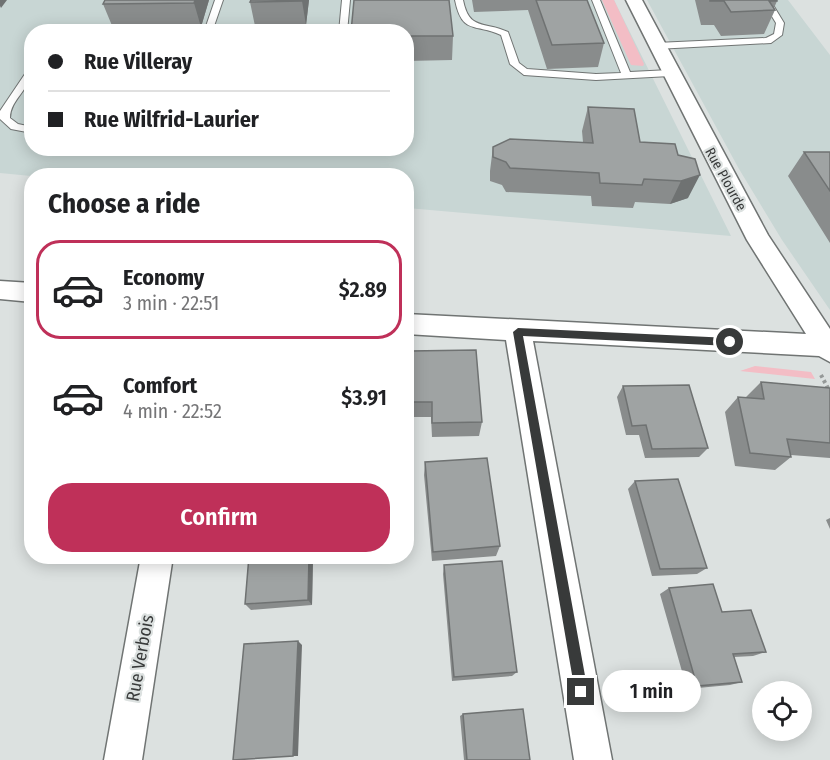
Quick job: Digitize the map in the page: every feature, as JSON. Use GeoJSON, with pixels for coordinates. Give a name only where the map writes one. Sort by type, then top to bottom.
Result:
{"type":"FeatureCollection","features":[{"type":"Feature","properties":{"kind":"street","name":"Rue Plourde"},"geometry":{"type":"LineString","coordinates":[[634,0],[759,240],[828,349]]}},
{"type":"Feature","properties":{"kind":"street"},"geometry":{"type":"LineString","coordinates":[[0,290],[24,292]]}},
{"type":"Feature","properties":{"kind":"street"},"geometry":{"type":"LineString","coordinates":[[414,325],[828,349]]}},
{"type":"Feature","properties":{"kind":"street"},"geometry":{"type":"LineString","coordinates":[[518,332],[593,760]]}},
{"type":"Feature","properties":{"kind":"street","name":"Rue Verbois"},"geometry":{"type":"LineString","coordinates":[[123,760],[156,564]]}},
{"type":"Feature","properties":{"kind":"lane"},"geometry":{"type":"LineString","coordinates":[[211,24],[219,0]]}},
{"type":"Feature","properties":{"kind":"lane"},"geometry":{"type":"LineString","coordinates":[[344,24],[346,0]]}},
{"type":"Feature","properties":{"kind":"lane"},"geometry":{"type":"LineString","coordinates":[[459,0],[462,15],[470,24],[492,28],[505,34],[515,64],[524,72],[596,77],[670,73]]}},
{"type":"Feature","properties":{"kind":"lane"},"geometry":{"type":"LineString","coordinates":[[596,0],[626,75]]}},
{"type":"Feature","properties":{"kind":"lane"},"geometry":{"type":"LineString","coordinates":[[656,46],[768,41],[778,35],[780,23],[766,0]]}},
{"type":"Feature","properties":{"kind":"lane"},"geometry":{"type":"LineString","coordinates":[[24,82],[5,111],[5,119],[15,127],[24,129]]}},
{"type":"Feature","properties":{"kind":"shaded area"},"geometry":{"type":"Polygon","coordinates":[[[0,0],[614,0],[731,236],[414,209],[414,168],[24,168],[24,175],[0,173],[0,0]]]}},
{"type":"Feature","properties":{"kind":"shaded area"},"geometry":{"type":"Polygon","coordinates":[[[602,0],[614,0],[643,66],[631,65],[602,0]]]}},
{"type":"Feature","properties":{"kind":"shaded area"},"geometry":{"type":"Polygon","coordinates":[[[647,0],[788,0],[830,55],[830,310],[782,240],[739,169],[647,0]]]}},
{"type":"Feature","properties":{"kind":"shaded area"},"geometry":{"type":"Polygon","coordinates":[[[755,366],[811,372],[815,379],[740,371],[755,366]]]}},
{"type":"Feature","properties":{"kind":"building"},"geometry":{"type":"Polygon","coordinates":[[[105,0],[195,0],[194,3],[103,4],[105,0]]]}},
{"type":"Feature","properties":{"kind":"building"},"geometry":{"type":"Polygon","coordinates":[[[251,0],[303,0],[250,2],[251,0]]]}},
{"type":"Feature","properties":{"kind":"building"},"geometry":{"type":"Polygon","coordinates":[[[354,0],[449,0],[453,36],[414,36],[414,24],[352,24],[354,0]]]}},
{"type":"Feature","properties":{"kind":"building"},"geometry":{"type":"Polygon","coordinates":[[[536,0],[587,0],[604,43],[552,45],[536,0]]]}},
{"type":"Feature","properties":{"kind":"building"},"geometry":{"type":"Polygon","coordinates":[[[710,0],[777,1],[769,1],[775,10],[731,12],[724,1],[710,0]]]}},
{"type":"Feature","properties":{"kind":"building"},"geometry":{"type":"Polygon","coordinates":[[[588,107],[634,109],[640,142],[675,144],[678,155],[695,159],[700,175],[681,181],[644,179],[642,185],[600,183],[599,173],[510,168],[506,162],[493,157],[493,147],[510,139],[593,143],[588,107]]]}},
{"type":"Feature","properties":{"kind":"building"},"geometry":{"type":"Polygon","coordinates":[[[804,152],[830,152],[830,191],[804,152]]]}},
{"type":"Feature","properties":{"kind":"building"},"geometry":{"type":"Polygon","coordinates":[[[476,350],[482,422],[432,423],[432,402],[414,402],[414,351],[476,350]]]}},
{"type":"Feature","properties":{"kind":"building"},"geometry":{"type":"Polygon","coordinates":[[[761,382],[830,388],[830,443],[787,439],[791,457],[750,453],[738,397],[764,399],[761,382]]]}},
{"type":"Feature","properties":{"kind":"building"},"geometry":{"type":"Polygon","coordinates":[[[689,385],[708,448],[652,449],[646,425],[632,426],[623,386],[689,385]]]}},
{"type":"Feature","properties":{"kind":"building"},"geometry":{"type":"Polygon","coordinates":[[[487,458],[500,546],[433,552],[425,462],[487,458]]]}},
{"type":"Feature","properties":{"kind":"building"},"geometry":{"type":"Polygon","coordinates":[[[678,479],[707,568],[660,569],[635,481],[678,479]]]}},
{"type":"Feature","properties":{"kind":"building"},"geometry":{"type":"Polygon","coordinates":[[[502,561],[517,672],[454,677],[444,565],[502,561]]]}},
{"type":"Feature","properties":{"kind":"building"},"geometry":{"type":"Polygon","coordinates":[[[248,564],[309,564],[308,600],[245,604],[248,564]]]}},
{"type":"Feature","properties":{"kind":"building"},"geometry":{"type":"Polygon","coordinates":[[[713,584],[722,612],[751,610],[766,652],[733,654],[742,682],[697,686],[669,588],[713,584]]]}},
{"type":"Feature","properties":{"kind":"building"},"geometry":{"type":"Polygon","coordinates":[[[298,641],[293,756],[233,760],[244,644],[298,641]]]}},
{"type":"Feature","properties":{"kind":"building"},"geometry":{"type":"Polygon","coordinates":[[[523,709],[530,760],[467,760],[463,714],[523,709]]]}},
{"type":"Feature","properties":{"kind":"route"},"geometry":{"type":"LineString","coordinates":[[581,692],[518,332],[730,342]]}}]}
